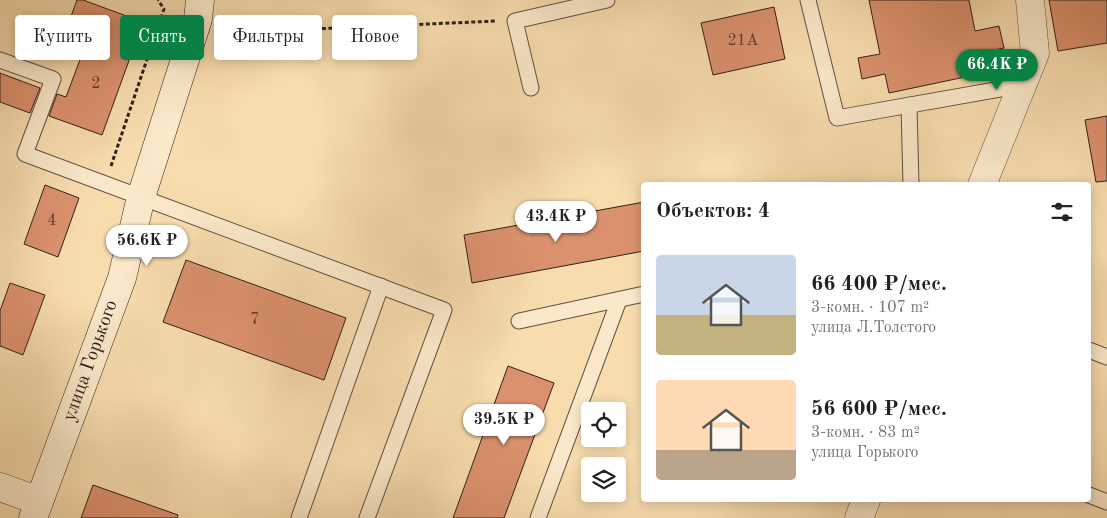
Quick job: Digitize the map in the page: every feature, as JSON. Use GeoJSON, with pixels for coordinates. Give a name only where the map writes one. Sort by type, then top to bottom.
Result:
{"type":"FeatureCollection","features":[{"type":"Feature","properties":{"kind":"main road","name":"улица Горького"},"geometry":{"type":"LineString","coordinates":[[36,509],[122,278],[142,197],[198,19],[200,0]]}},
{"type":"Feature","properties":{"kind":"main road"},"geometry":{"type":"LineString","coordinates":[[983,182],[1035,53],[1030,0]]}},
{"type":"Feature","properties":{"kind":"main road"},"geometry":{"type":"LineString","coordinates":[[0,487],[36,509]]}},
{"type":"Feature","properties":{"kind":"main road"},"geometry":{"type":"LineString","coordinates":[[859,518],[865,502]]}},
{"type":"Feature","properties":{"kind":"lane"},"geometry":{"type":"LineString","coordinates":[[531,88],[515,21],[608,0]]}},
{"type":"Feature","properties":{"kind":"lane"},"geometry":{"type":"LineString","coordinates":[[808,0],[837,118],[1023,85]]}},
{"type":"Feature","properties":{"kind":"lane"},"geometry":{"type":"LineString","coordinates":[[0,60],[53,79],[25,154],[444,310],[367,518]]}},
{"type":"Feature","properties":{"kind":"lane"},"geometry":{"type":"LineString","coordinates":[[909,105],[911,182]]}},
{"type":"Feature","properties":{"kind":"lane"},"geometry":{"type":"LineString","coordinates":[[299,518],[381,286]]}},
{"type":"Feature","properties":{"kind":"lane"},"geometry":{"type":"LineString","coordinates":[[520,321],[641,295]]}},
{"type":"Feature","properties":{"kind":"lane"},"geometry":{"type":"LineString","coordinates":[[538,518],[619,300]]}},
{"type":"Feature","properties":{"kind":"lane"},"geometry":{"type":"LineString","coordinates":[[1091,351],[1107,357]]}},
{"type":"Feature","properties":{"kind":"lane"},"geometry":{"type":"LineString","coordinates":[[1091,496],[1107,502]]}},
{"type":"Feature","properties":{"kind":"path"},"geometry":{"type":"LineString","coordinates":[[105,183],[164,10],[158,0]]}},
{"type":"Feature","properties":{"kind":"path"},"geometry":{"type":"LineString","coordinates":[[322,29],[515,21]]}},
{"type":"Feature","properties":{"kind":"building"},"geometry":{"type":"Polygon","coordinates":[[[77,0],[83,0],[124,15],[120,15],[120,60],[129,60],[102,135],[49,116],[57,94],[66,97],[80,60],[110,60],[110,15],[72,15],[77,0]]]}},
{"type":"Feature","properties":{"kind":"building"},"geometry":{"type":"Polygon","coordinates":[[[869,0],[969,0],[975,31],[999,26],[1004,48],[980,53],[984,73],[889,93],[885,74],[862,79],[858,58],[880,54],[869,0]]]}},
{"type":"Feature","properties":{"kind":"building"},"geometry":{"type":"Polygon","coordinates":[[[1049,0],[1107,0],[1107,43],[1058,51],[1049,0]]]}},
{"type":"Feature","properties":{"kind":"building"},"geometry":{"type":"Polygon","coordinates":[[[774,7],[785,59],[713,75],[701,23],[774,7]]]}},
{"type":"Feature","properties":{"kind":"building"},"geometry":{"type":"Polygon","coordinates":[[[0,73],[40,88],[30,113],[0,102],[0,73]]]}},
{"type":"Feature","properties":{"kind":"building"},"geometry":{"type":"Polygon","coordinates":[[[1107,116],[1107,181],[1096,182],[1085,120],[1107,116]]]}},
{"type":"Feature","properties":{"kind":"building"},"geometry":{"type":"Polygon","coordinates":[[[45,185],[79,198],[58,257],[24,244],[45,185]]]}},
{"type":"Feature","properties":{"kind":"building"},"geometry":{"type":"Polygon","coordinates":[[[641,203],[641,252],[472,283],[464,235],[641,203]]]}},
{"type":"Feature","properties":{"kind":"building"},"geometry":{"type":"Polygon","coordinates":[[[186,260],[346,318],[324,380],[163,322],[186,260]]]}},
{"type":"Feature","properties":{"kind":"building"},"geometry":{"type":"Polygon","coordinates":[[[10,283],[45,295],[23,355],[0,346],[0,311],[10,283]]]}},
{"type":"Feature","properties":{"kind":"building"},"geometry":{"type":"Polygon","coordinates":[[[508,366],[554,383],[504,518],[453,518],[508,366]]]}},
{"type":"Feature","properties":{"kind":"building"},"geometry":{"type":"Polygon","coordinates":[[[93,485],[178,515],[177,518],[81,518],[93,485]]]}}]}
